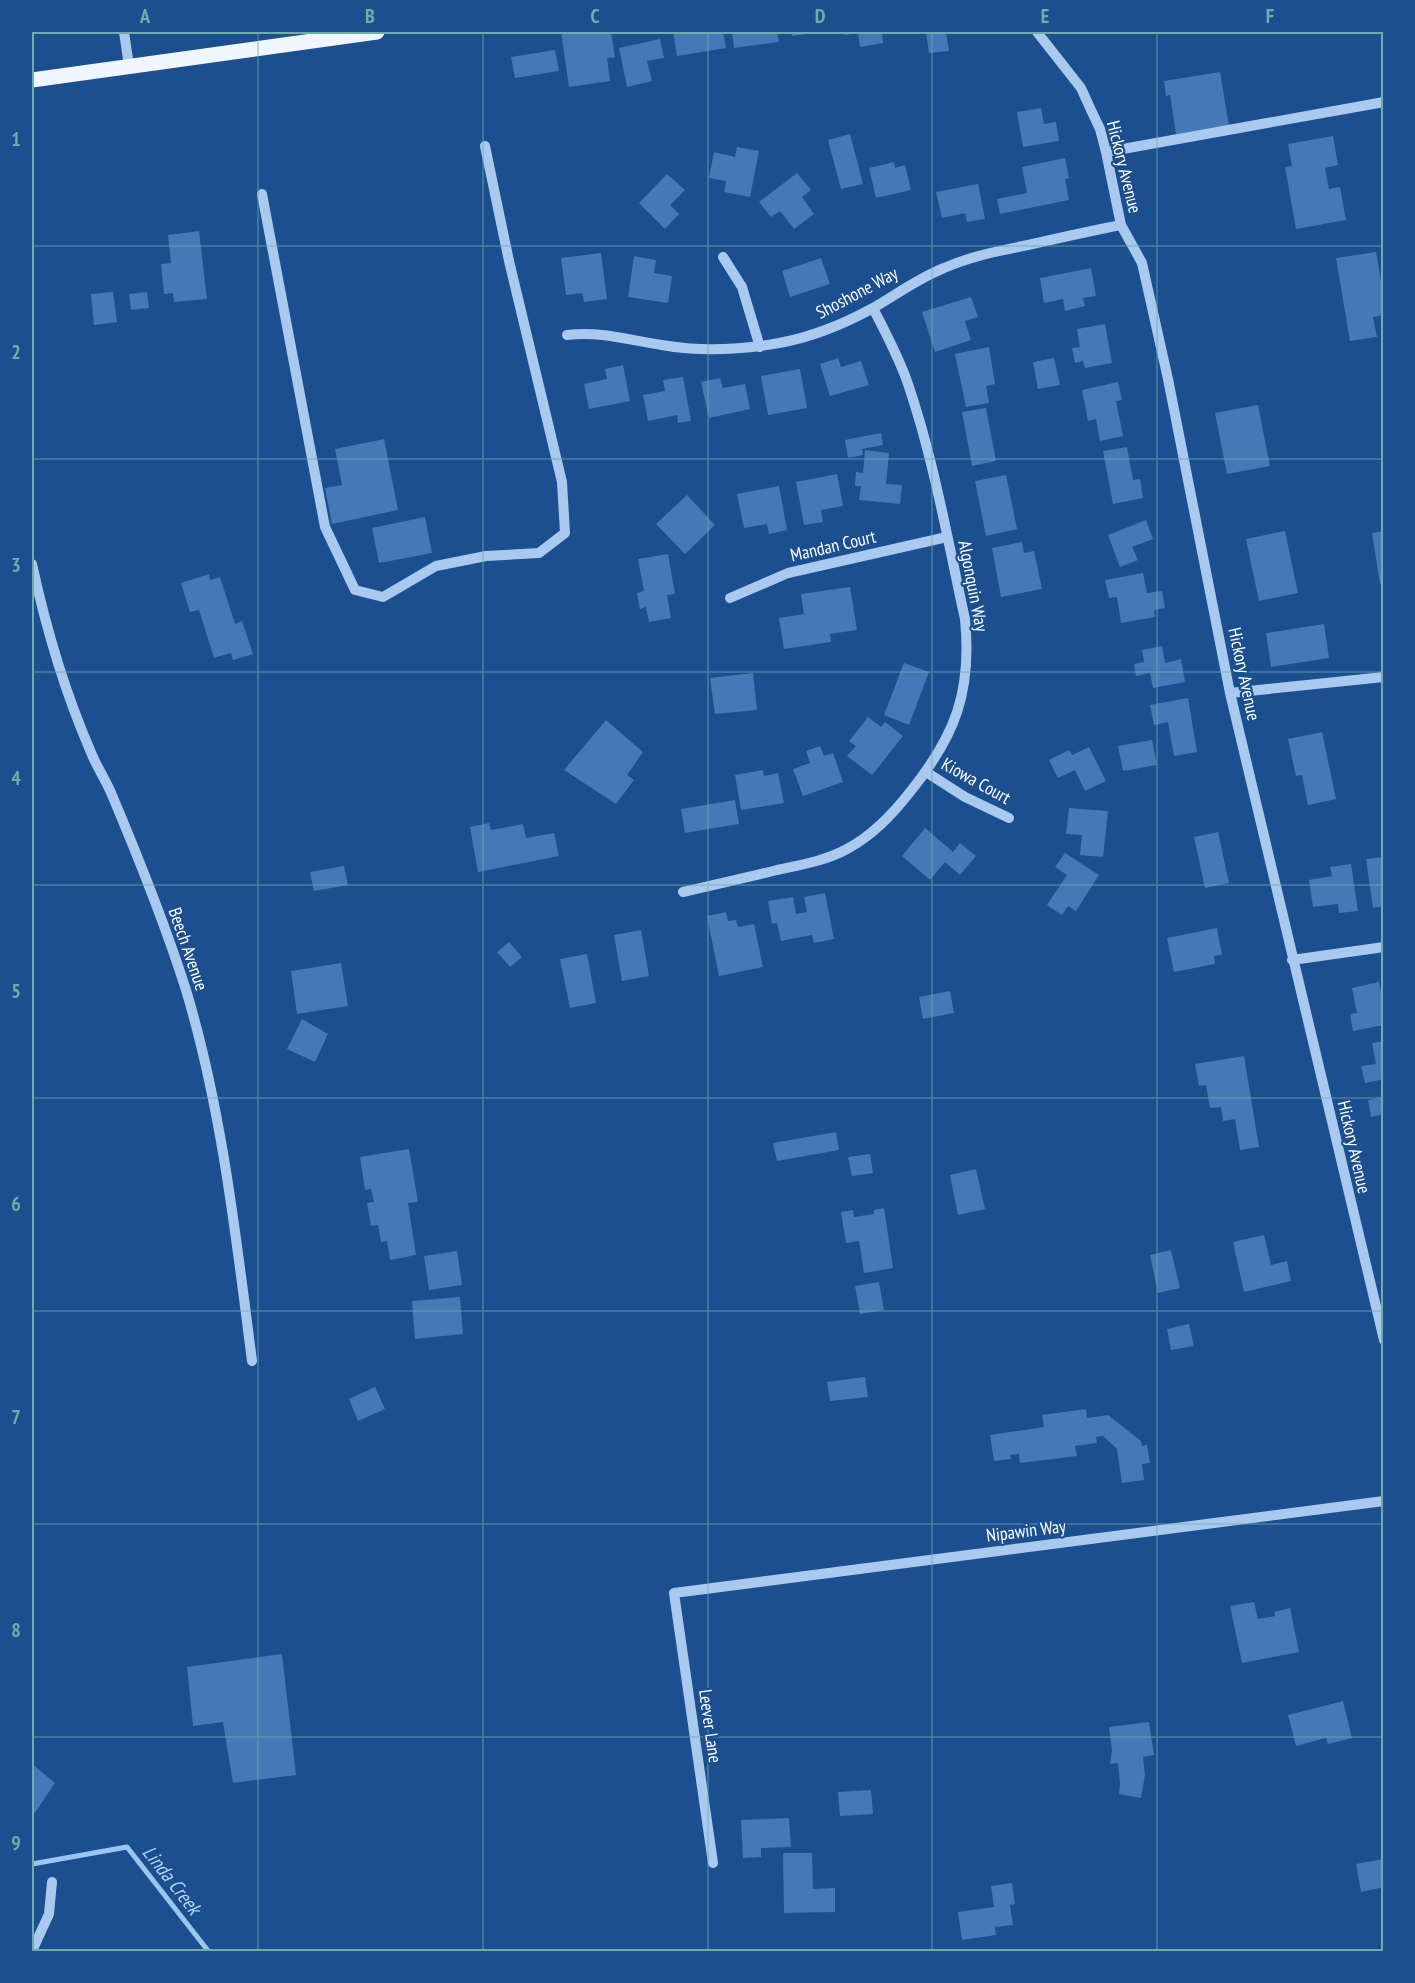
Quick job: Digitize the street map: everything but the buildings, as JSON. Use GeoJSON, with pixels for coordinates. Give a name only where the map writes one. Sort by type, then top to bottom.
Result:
{"type":"FeatureCollection","features":[{"type":"Feature","properties":{"kind":"main road"},"geometry":{"type":"LineString","coordinates":[[32,80],[339,34],[376,32]]}},
{"type":"Feature","properties":{"kind":"street"},"geometry":{"type":"LineString","coordinates":[[124,32],[129,66]]}},
{"type":"Feature","properties":{"kind":"street","name":"Hickory Avenue"},"geometry":{"type":"LineString","coordinates":[[1037,32],[1081,88],[1100,129],[1121,225],[1142,263],[1168,379],[1230,693],[1383,1341]]}},
{"type":"Feature","properties":{"kind":"street"},"geometry":{"type":"LineString","coordinates":[[1106,152],[1383,102]]}},
{"type":"Feature","properties":{"kind":"street"},"geometry":{"type":"LineString","coordinates":[[262,194],[325,527],[355,590],[383,597],[436,566],[486,556],[539,553],[565,533],[562,482],[509,261],[485,146]]}},
{"type":"Feature","properties":{"kind":"street","name":"Shoshone Way"},"geometry":{"type":"LineString","coordinates":[[567,335],[585,333],[614,335],[660,345],[694,349],[727,350],[760,346],[815,333],[873,308],[911,284],[974,256],[1121,225]]}},
{"type":"Feature","properties":{"kind":"street"},"geometry":{"type":"LineString","coordinates":[[723,257],[742,287],[760,346]]}},
{"type":"Feature","properties":{"kind":"street","name":"Algonquin Way"},"geometry":{"type":"LineString","coordinates":[[683,892],[820,861],[847,849],[882,824],[926,772],[952,728],[961,702],[968,646],[965,618],[947,537],[909,387],[897,355],[873,308]]}},
{"type":"Feature","properties":{"kind":"street","name":"Mandan Court"},"geometry":{"type":"LineString","coordinates":[[730,598],[788,573],[947,537]]}},
{"type":"Feature","properties":{"kind":"street","name":"Beech Avenue"},"geometry":{"type":"LineString","coordinates":[[32,564],[56,659],[90,752],[111,792],[145,876],[186,992],[204,1060],[230,1192],[252,1361]]}},
{"type":"Feature","properties":{"kind":"street"},"geometry":{"type":"LineString","coordinates":[[1230,693],[1383,677]]}},
{"type":"Feature","properties":{"kind":"street","name":"Kiowa Court"},"geometry":{"type":"LineString","coordinates":[[926,772],[965,797],[1009,818]]}},
{"type":"Feature","properties":{"kind":"street"},"geometry":{"type":"LineString","coordinates":[[1292,960],[1383,947]]}},
{"type":"Feature","properties":{"kind":"street","name":"Nipawin Way"},"geometry":{"type":"LineString","coordinates":[[674,1593],[1383,1501]]}},
{"type":"Feature","properties":{"kind":"street","name":"Leever Lane"},"geometry":{"type":"LineString","coordinates":[[674,1593],[713,1863]]}},
{"type":"Feature","properties":{"kind":"street"},"geometry":{"type":"LineString","coordinates":[[32,1951],[48,1914],[52,1882]]}},
{"type":"Feature","properties":{"kind":"waterway","name":"Linda Creek"},"geometry":{"type":"LineString","coordinates":[[32,1864],[127,1847],[209,1952]]}}]}
